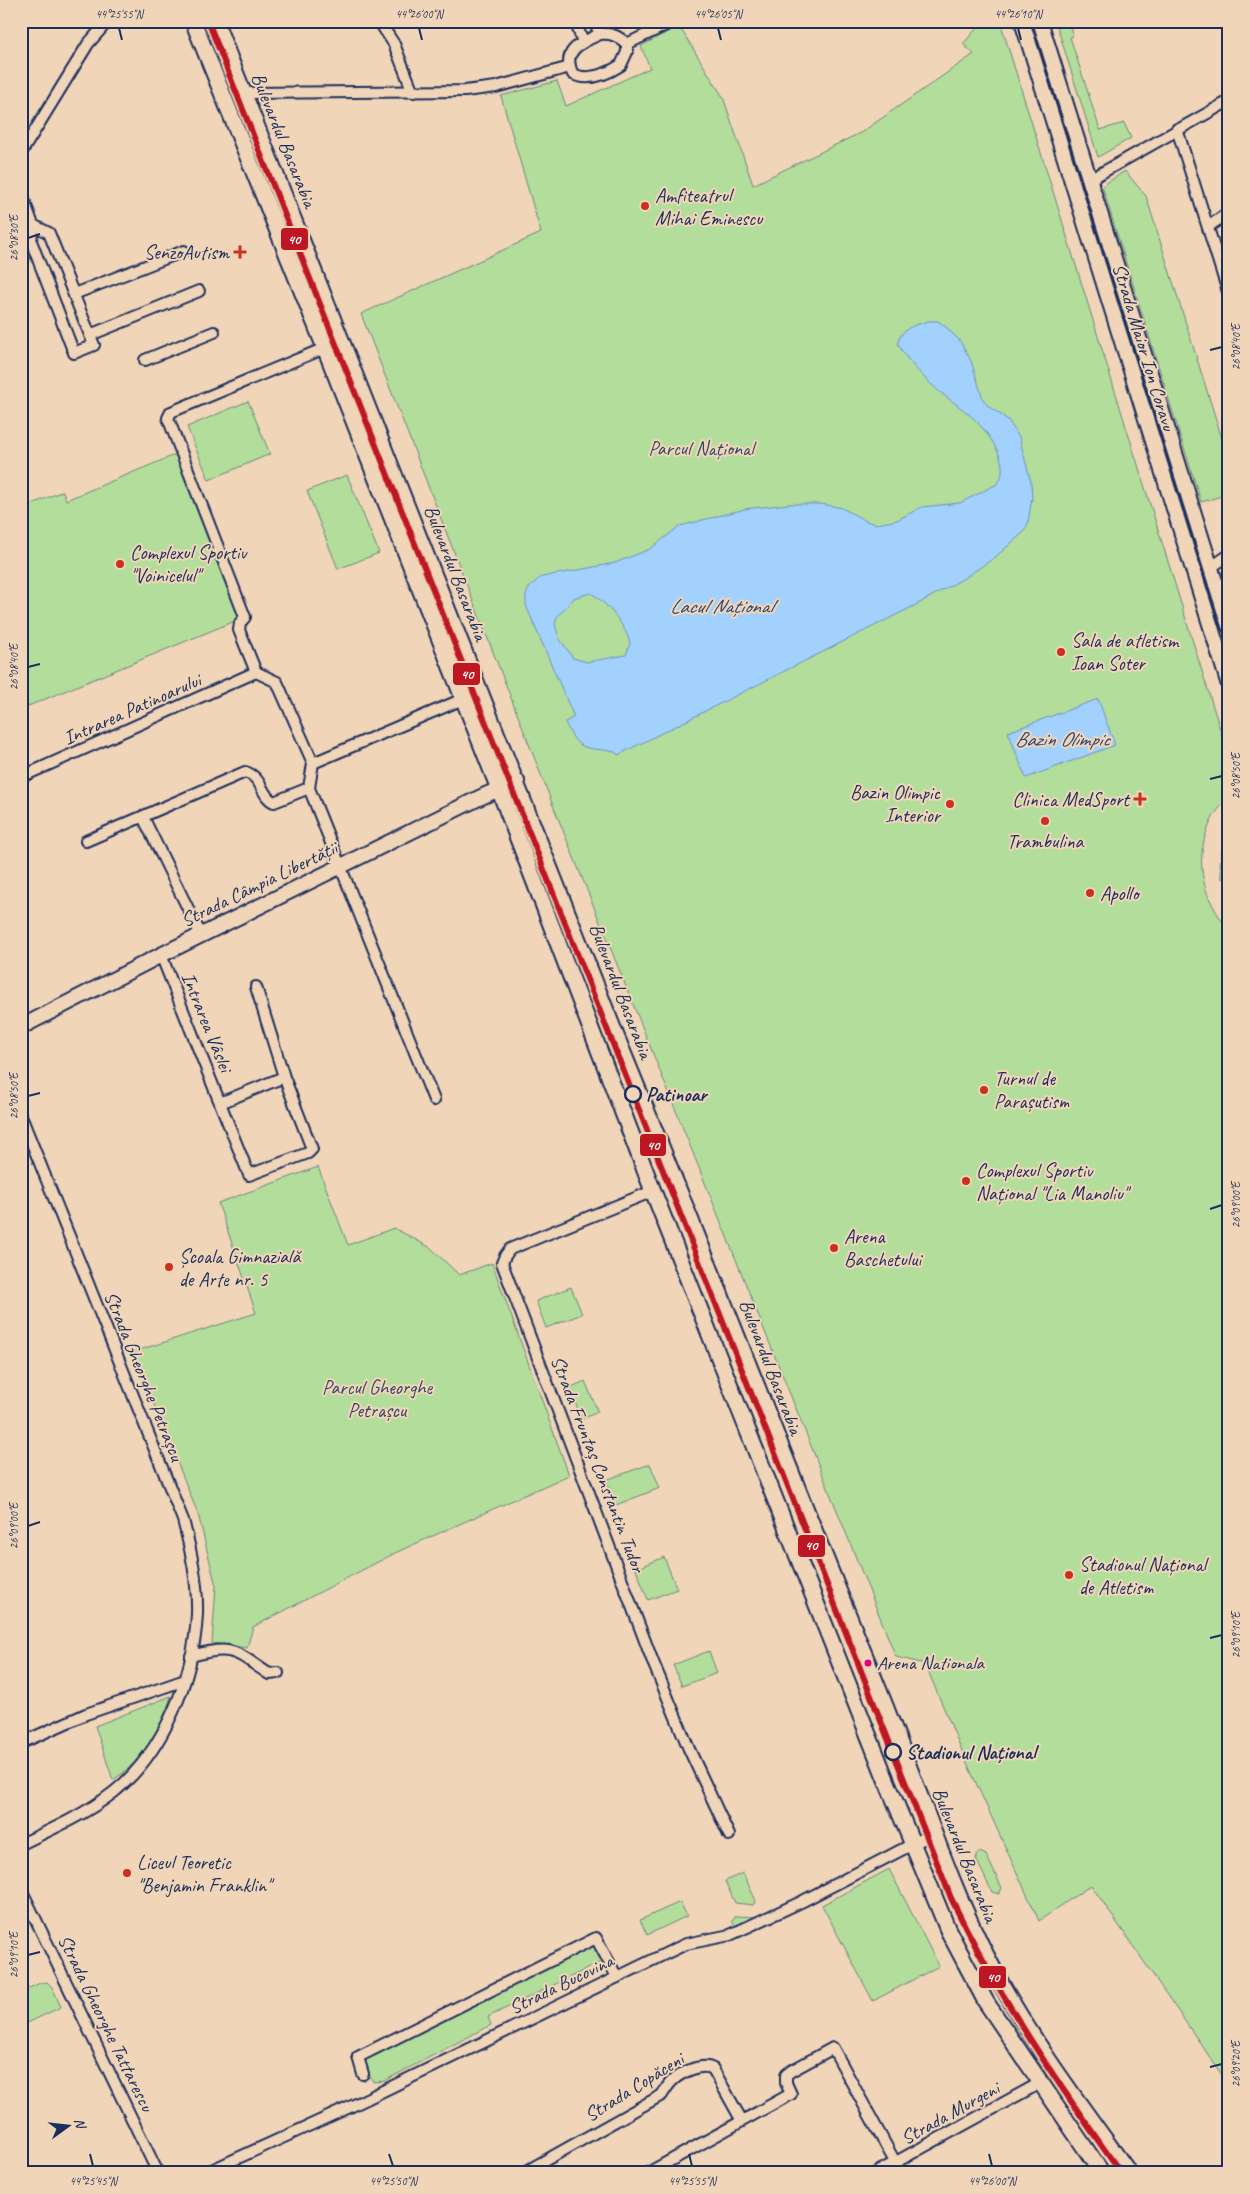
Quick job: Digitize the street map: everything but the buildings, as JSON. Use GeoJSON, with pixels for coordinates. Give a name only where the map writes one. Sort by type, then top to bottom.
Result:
{"type":"FeatureCollection","features":[{"type":"Feature","properties":{"kind":"main road","name":"Bulevardul Basarabia"},"geometry":{"type":"LineString","coordinates":[[193,21],[325,348],[499,789],[653,1190],[912,1843],[967,1968],[986,2002],[1102,2173]]}},
{"type":"Feature","properties":{"kind":"main road","name":"Bulevardul Basarabia"},"geometry":{"type":"LineString","coordinates":[[215,21],[934,1833],[977,1937],[1004,1989],[1057,2073],[1128,2173]]}},
{"type":"Feature","properties":{"kind":"street"},"geometry":{"type":"LineString","coordinates":[[21,153],[88,44],[108,21]]}},
{"type":"Feature","properties":{"kind":"street"},"geometry":{"type":"LineString","coordinates":[[379,21],[394,44],[413,92]]}},
{"type":"Feature","properties":{"kind":"street"},"geometry":{"type":"LineString","coordinates":[[575,21],[583,42]]}},
{"type":"Feature","properties":{"kind":"street"},"geometry":{"type":"LineString","coordinates":[[594,21],[600,34]]}},
{"type":"Feature","properties":{"kind":"street"},"geometry":{"type":"LineString","coordinates":[[626,44],[674,21]]}},
{"type":"Feature","properties":{"kind":"street"},"geometry":{"type":"LineString","coordinates":[[1022,24],[1040,21]]}},
{"type":"Feature","properties":{"kind":"street","name":"Strada Maior Ion Coravu"},"geometry":{"type":"LineString","coordinates":[[1040,21],[1229,626]]}},
{"type":"Feature","properties":{"kind":"street","name":"Strada Maior Ion Coravu"},"geometry":{"type":"LineString","coordinates":[[1022,24],[1194,573],[1225,662],[1229,685]]}},
{"type":"Feature","properties":{"kind":"street"},"geometry":{"type":"LineString","coordinates":[[600,34],[613,34],[626,44],[627,52],[621,65],[594,77],[580,77],[574,74],[569,60],[572,52],[583,42],[600,34]]}},
{"type":"Feature","properties":{"kind":"street"},"geometry":{"type":"LineString","coordinates":[[244,93],[465,91],[496,87],[570,67]]}},
{"type":"Feature","properties":{"kind":"street"},"geometry":{"type":"LineString","coordinates":[[1073,185],[1090,180],[1229,101]]}},
{"type":"Feature","properties":{"kind":"street"},"geometry":{"type":"LineString","coordinates":[[1177,129],[1229,295]]}},
{"type":"Feature","properties":{"kind":"street"},"geometry":{"type":"LineString","coordinates":[[21,192],[34,225],[31,241],[74,353],[94,345],[49,233],[34,225]]}},
{"type":"Feature","properties":{"kind":"street"},"geometry":{"type":"LineString","coordinates":[[1208,227],[1229,212]]}},
{"type":"Feature","properties":{"kind":"street"},"geometry":{"type":"LineString","coordinates":[[74,294],[184,251]]}},
{"type":"Feature","properties":{"kind":"street"},"geometry":{"type":"LineString","coordinates":[[90,335],[199,291]]}},
{"type":"Feature","properties":{"kind":"street"},"geometry":{"type":"LineString","coordinates":[[145,360],[214,332]]}},
{"type":"Feature","properties":{"kind":"street"},"geometry":{"type":"LineString","coordinates":[[325,348],[171,412],[168,418],[245,617],[240,623],[239,630],[256,672],[277,682],[313,763],[309,788],[434,1100]]}},
{"type":"Feature","properties":{"kind":"street"},"geometry":{"type":"LineString","coordinates":[[1128,361],[1144,356]]}},
{"type":"Feature","properties":{"kind":"street"},"geometry":{"type":"LineString","coordinates":[[1194,573],[1210,568],[1229,555]]}},
{"type":"Feature","properties":{"kind":"street","name":"Intrarea Patinoarului"},"geometry":{"type":"LineString","coordinates":[[21,777],[256,672]]}},
{"type":"Feature","properties":{"kind":"street"},"geometry":{"type":"LineString","coordinates":[[313,763],[463,699]]}},
{"type":"Feature","properties":{"kind":"street"},"geometry":{"type":"LineString","coordinates":[[86,841],[246,772],[253,774],[269,800],[274,802],[309,788]]}},
{"type":"Feature","properties":{"kind":"street","name":"Strada Câmpia Libertății"},"geometry":{"type":"LineString","coordinates":[[21,1027],[160,955],[517,781]]}},
{"type":"Feature","properties":{"kind":"street"},"geometry":{"type":"LineString","coordinates":[[143,817],[201,935]]}},
{"type":"Feature","properties":{"kind":"street","name":"Intrarea Vâslei"},"geometry":{"type":"LineString","coordinates":[[160,955],[249,1174],[308,1153],[312,1149],[284,1077]]}},
{"type":"Feature","properties":{"kind":"street"},"geometry":{"type":"LineString","coordinates":[[220,1103],[284,1077],[256,987]]}},
{"type":"Feature","properties":{"kind":"street","name":"Strada Gheorghe Petrașcu"},"geometry":{"type":"LineString","coordinates":[[21,1116],[183,1520],[194,1567],[197,1615],[191,1656],[185,1680],[160,1737],[131,1776],[115,1791],[95,1805],[21,1844]]}},
{"type":"Feature","properties":{"kind":"street","name":"Strada Fruntaș Constantin Tudor"},"geometry":{"type":"LineString","coordinates":[[653,1190],[510,1249],[504,1256],[502,1263],[653,1662],[689,1749],[728,1835]]}},
{"type":"Feature","properties":{"kind":"street"},"geometry":{"type":"LineString","coordinates":[[191,1656],[217,1650],[231,1651],[250,1659],[269,1674],[278,1672]]}},
{"type":"Feature","properties":{"kind":"street"},"geometry":{"type":"LineString","coordinates":[[21,1731],[24,1742],[86,1714],[185,1680]]}},
{"type":"Feature","properties":{"kind":"street","name":"Strada Bucovina"},"geometry":{"type":"LineString","coordinates":[[205,2173],[358,2103],[686,1944],[717,1939],[764,1920],[934,1833]]}},
{"type":"Feature","properties":{"kind":"street","name":"Strada Gheorghe Tattarescu"},"geometry":{"type":"LineString","coordinates":[[21,1889],[158,2173]]}},
{"type":"Feature","properties":{"kind":"street"},"geometry":{"type":"LineString","coordinates":[[363,2074],[358,2057],[596,1938],[617,1977]]}},
{"type":"Feature","properties":{"kind":"street"},"geometry":{"type":"LineString","coordinates":[[648,2173],[791,2094],[786,2083],[786,2075],[791,2070],[833,2048],[901,2173]]}},
{"type":"Feature","properties":{"kind":"street","name":"Strada Copăceni"},"geometry":{"type":"LineString","coordinates":[[523,2173],[662,2095],[672,2081],[698,2067],[711,2068],[742,2121]]}},
{"type":"Feature","properties":{"kind":"street","name":"Strada Murgeni"},"geometry":{"type":"LineString","coordinates":[[876,2173],[1040,2083]]}},
{"type":"Feature","properties":{"kind":"green space","name":"Complexul Sportiv Național \"Lia Manoliu\""},"geometry":{"type":"Polygon","coordinates":[[[974,21],[1000,21],[1229,758],[1229,794],[1214,815],[1209,826],[1204,840],[1202,867],[1207,894],[1220,918],[1229,929],[1229,2085],[1091,1885],[1039,1921],[971,1772],[925,1664],[896,1657],[552,803],[361,314],[541,233],[501,96],[557,81],[566,106],[650,68],[641,46],[679,26],[723,97],[753,185],[862,132],[974,54],[963,44],[977,28],[972,23],[974,21]]]}},
{"type":"Feature","properties":{"kind":"green space"},"geometry":{"type":"Polygon","coordinates":[[[1068,21],[1073,36],[1070,37],[1100,130],[1124,123],[1131,138],[1098,157],[1057,26],[1068,21]]]}},
{"type":"Feature","properties":{"kind":"green space"},"geometry":{"type":"Polygon","coordinates":[[[1040,42],[1082,172],[1077,175],[1035,44],[1040,42]]]}},
{"type":"Feature","properties":{"kind":"green space"},"geometry":{"type":"Polygon","coordinates":[[[1125,171],[1146,196],[1229,461],[1229,494],[1201,502],[1102,186],[1125,171]]]}},
{"type":"Feature","properties":{"kind":"green space"},"geometry":{"type":"Polygon","coordinates":[[[1090,196],[1137,354],[1130,354],[1083,197],[1090,196]]]}},
{"type":"Feature","properties":{"kind":"green space"},"geometry":{"type":"Polygon","coordinates":[[[1142,364],[1202,560],[1197,561],[1136,365],[1142,364]]]}},
{"type":"Feature","properties":{"kind":"green space"},"geometry":{"type":"Polygon","coordinates":[[[248,401],[270,454],[209,480],[187,427],[248,401]]]}},
{"type":"Feature","properties":{"kind":"green space","name":"Complexul Sportiv \"Voinicelul\""},"geometry":{"type":"Polygon","coordinates":[[[177,454],[240,619],[21,709],[21,509],[63,491],[66,500],[177,454]]]}},
{"type":"Feature","properties":{"kind":"green space"},"geometry":{"type":"Polygon","coordinates":[[[347,475],[379,553],[338,569],[307,491],[347,475]]]}},
{"type":"Feature","properties":{"kind":"green space"},"geometry":{"type":"Polygon","coordinates":[[[1207,578],[1211,580],[1229,637],[1229,657],[1227,657],[1202,579],[1207,578]]]}},
{"type":"Feature","properties":{"kind":"green space"},"geometry":{"type":"Polygon","coordinates":[[[1223,844],[1229,845],[1229,875],[1222,879],[1220,863],[1223,844]]]}},
{"type":"Feature","properties":{"kind":"green space","name":"Parcul Gheorghe Petrașcu"},"geometry":{"type":"Polygon","coordinates":[[[318,1167],[348,1245],[394,1228],[431,1248],[459,1275],[492,1263],[569,1475],[397,1552],[253,1627],[247,1648],[212,1643],[216,1586],[198,1514],[133,1352],[256,1313],[218,1203],[318,1167]]]}},
{"type":"Feature","properties":{"kind":"green space"},"geometry":{"type":"Polygon","coordinates":[[[571,1287],[582,1314],[546,1328],[536,1301],[571,1287]]]}},
{"type":"Feature","properties":{"kind":"green space"},"geometry":{"type":"Polygon","coordinates":[[[585,1381],[598,1412],[582,1419],[569,1388],[585,1381]]]}},
{"type":"Feature","properties":{"kind":"green space"},"geometry":{"type":"Polygon","coordinates":[[[650,1464],[660,1488],[616,1505],[606,1480],[650,1464]]]}},
{"type":"Feature","properties":{"kind":"green space"},"geometry":{"type":"Polygon","coordinates":[[[664,1557],[677,1589],[648,1600],[636,1569],[664,1557]]]}},
{"type":"Feature","properties":{"kind":"green space"},"geometry":{"type":"Polygon","coordinates":[[[709,1651],[717,1673],[682,1686],[673,1665],[709,1651]]]}},
{"type":"Feature","properties":{"kind":"green space"},"geometry":{"type":"Polygon","coordinates":[[[171,1696],[156,1732],[142,1754],[113,1780],[95,1726],[171,1696]]]}},
{"type":"Feature","properties":{"kind":"green space"},"geometry":{"type":"Polygon","coordinates":[[[980,1852],[986,1855],[1002,1888],[999,1894],[992,1892],[976,1859],[977,1854],[980,1852]]]}},
{"type":"Feature","properties":{"kind":"green space"},"geometry":{"type":"Polygon","coordinates":[[[889,1869],[939,1966],[873,2001],[822,1905],[889,1869]]]}},
{"type":"Feature","properties":{"kind":"green space"},"geometry":{"type":"Polygon","coordinates":[[[743,1873],[756,1901],[753,1905],[735,1903],[725,1881],[743,1873]]]}},
{"type":"Feature","properties":{"kind":"green space"},"geometry":{"type":"Polygon","coordinates":[[[680,1902],[687,1916],[647,1935],[640,1920],[680,1902]]]}},
{"type":"Feature","properties":{"kind":"green space"},"geometry":{"type":"Polygon","coordinates":[[[736,1916],[759,1917],[737,1928],[732,1921],[736,1916]]]}},
{"type":"Feature","properties":{"kind":"green space"},"geometry":{"type":"Polygon","coordinates":[[[596,1942],[605,1960],[488,2017],[491,2025],[384,2081],[373,2082],[361,2057],[596,1942]]]}},
{"type":"Feature","properties":{"kind":"green space"},"geometry":{"type":"Polygon","coordinates":[[[47,1982],[52,1987],[61,2007],[21,2026],[21,1992],[40,1983],[47,1982]]]}},
{"type":"Feature","properties":{"kind":"water","name":"Lacul Național"},"geometry":{"type":"Polygon","coordinates":[[[929,321],[938,321],[960,341],[971,361],[983,399],[988,406],[1008,420],[1019,437],[1031,482],[1032,497],[1028,523],[1024,532],[994,558],[966,577],[916,605],[618,755],[615,752],[584,747],[579,744],[574,739],[565,722],[574,717],[527,608],[526,598],[528,590],[542,577],[615,563],[650,549],[680,526],[745,509],[788,504],[821,504],[842,508],[866,521],[877,524],[897,520],[922,507],[960,503],[997,484],[1001,477],[1001,460],[989,436],[973,418],[938,391],[923,376],[909,361],[898,344],[901,334],[909,328],[929,321]],[[590,593],[574,598],[557,617],[555,624],[559,638],[573,658],[587,662],[626,655],[630,644],[620,622],[590,593]]]}},
{"type":"Feature","properties":{"kind":"water","name":"Bazin Olimpic"},"geometry":{"type":"Polygon","coordinates":[[[1098,699],[1115,745],[1026,778],[1008,732],[1098,699]]]}},
{"type":"Feature","properties":{"kind":"transit line","name":"40"},"geometry":{"type":"LineString","coordinates":[[208,21],[951,1898],[989,1970],[1030,2039],[1121,2173]]}},
{"type":"Feature","properties":{"kind":"place","name":"Amfiteatrul Mihai Eminescu"},"geometry":{"type":"Point","coordinates":[645,206]}},
{"type":"Feature","properties":{"kind":"place","name":"SenzoAutism"},"geometry":{"type":"Point","coordinates":[240,252]}},
{"type":"Feature","properties":{"kind":"place","name":"Complexul Sportiv \"Voinicelul\""},"geometry":{"type":"Point","coordinates":[120,564]}},
{"type":"Feature","properties":{"kind":"place","name":"Sala de atletism Ioan Soter"},"geometry":{"type":"Point","coordinates":[1061,652]}},
{"type":"Feature","properties":{"kind":"place","name":"Clinica MedSport"},"geometry":{"type":"Point","coordinates":[1140,799]}},
{"type":"Feature","properties":{"kind":"place","name":"Bazin Olimpic Interior"},"geometry":{"type":"Point","coordinates":[950,804]}},
{"type":"Feature","properties":{"kind":"place","name":"Trambulina"},"geometry":{"type":"Point","coordinates":[1045,821]}},
{"type":"Feature","properties":{"kind":"place","name":"Apollo"},"geometry":{"type":"Point","coordinates":[1090,893]}},
{"type":"Feature","properties":{"kind":"place","name":"Turnul de Parașutism"},"geometry":{"type":"Point","coordinates":[984,1090]}},
{"type":"Feature","properties":{"kind":"place","name":"Patinoar"},"geometry":{"type":"Point","coordinates":[633,1094]}},
{"type":"Feature","properties":{"kind":"place","name":"Complexul Sportiv Național \"Lia Manoliu\""},"geometry":{"type":"Point","coordinates":[966,1181]}},
{"type":"Feature","properties":{"kind":"place","name":"Arena Baschetului"},"geometry":{"type":"Point","coordinates":[834,1248]}},
{"type":"Feature","properties":{"kind":"place","name":"Școala Gimnazială de Arte nr. 5"},"geometry":{"type":"Point","coordinates":[169,1267]}},
{"type":"Feature","properties":{"kind":"place","name":"Stadionul Național de Atletism"},"geometry":{"type":"Point","coordinates":[1069,1575]}},
{"type":"Feature","properties":{"kind":"place","name":"Arena Nationala"},"geometry":{"type":"Point","coordinates":[868,1663]}},
{"type":"Feature","properties":{"kind":"place","name":"Stadionul Național"},"geometry":{"type":"Point","coordinates":[893,1752]}},
{"type":"Feature","properties":{"kind":"place","name":"Liceul Teoretic \"Benjamin Franklin\""},"geometry":{"type":"Point","coordinates":[127,1873]}},
{"type":"Feature","properties":{"kind":"park label","name":"Parcul Național"},"geometry":{"type":"Point","coordinates":[701,448]}}]}
